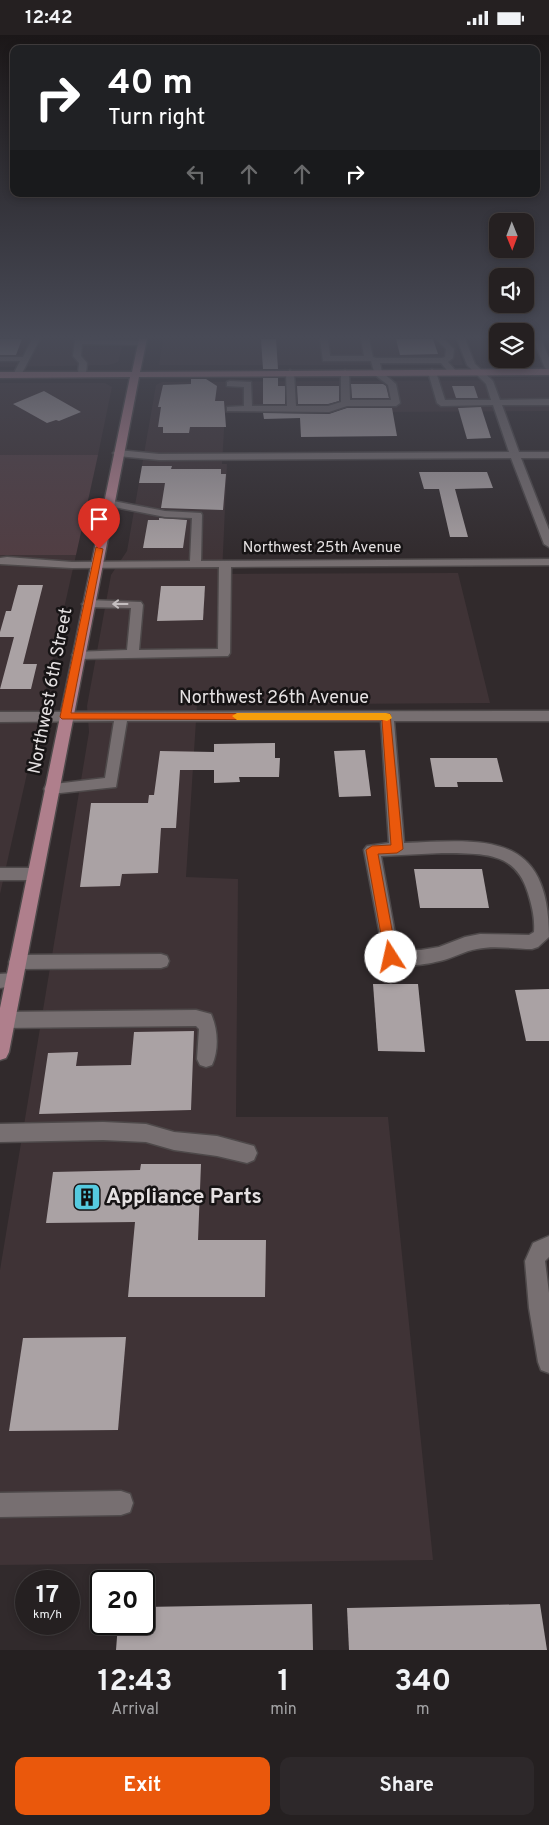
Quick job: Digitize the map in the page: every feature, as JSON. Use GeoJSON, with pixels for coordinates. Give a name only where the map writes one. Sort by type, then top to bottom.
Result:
{"type":"FeatureCollection","features":[{"type":"Feature","properties":{"kind":"main road","name":"Northwest 6th Street"},"geometry":{"type":"LineString","coordinates":[[0,1052],[7,980],[18,962],[126,414]]}},
{"type":"Feature","properties":{"kind":"street"},"geometry":{"type":"LineString","coordinates":[[501,414],[549,545]]}},
{"type":"Feature","properties":{"kind":"street"},"geometry":{"type":"LineString","coordinates":[[118,453],[159,457],[549,455]]}},
{"type":"Feature","properties":{"kind":"street"},"geometry":{"type":"LineString","coordinates":[[108,503],[165,514],[196,515],[195,564]]}},
{"type":"Feature","properties":{"kind":"street","name":"Northwest 25th Avenue"},"geometry":{"type":"LineString","coordinates":[[0,561],[96,565],[549,562]]}},
{"type":"Feature","properties":{"kind":"street"},"geometry":{"type":"LineString","coordinates":[[78,655],[224,653],[225,564]]}},
{"type":"Feature","properties":{"kind":"street"},"geometry":{"type":"LineString","coordinates":[[88,605],[136,605],[133,655]]}},
{"type":"Feature","properties":{"kind":"street"},"geometry":{"type":"LineString","coordinates":[[386,716],[397,849]]}},
{"type":"Feature","properties":{"kind":"street","name":"Northwest 26th Avenue"},"geometry":{"type":"LineString","coordinates":[[0,717],[549,716]]}},
{"type":"Feature","properties":{"kind":"street"},"geometry":{"type":"LineString","coordinates":[[51,789],[111,783],[121,717]]}},
{"type":"Feature","properties":{"kind":"street"},"geometry":{"type":"LineString","coordinates":[[468,848],[502,851],[517,860],[530,875],[543,925],[542,935],[532,942],[480,941],[421,957],[391,957],[372,850],[397,849],[468,848]]}},
{"type":"Feature","properties":{"kind":"street"},"geometry":{"type":"LineString","coordinates":[[0,874],[35,874]]}},
{"type":"Feature","properties":{"kind":"street"},"geometry":{"type":"LineString","coordinates":[[18,962],[161,961]]}},
{"type":"Feature","properties":{"kind":"street"},"geometry":{"type":"LineString","coordinates":[[3,1020],[196,1018],[205,1020],[208,1029],[206,1059]]}},
{"type":"Feature","properties":{"kind":"street"},"geometry":{"type":"LineString","coordinates":[[0,1133],[103,1131],[146,1133],[174,1141],[217,1146],[247,1153]]}},
{"type":"Feature","properties":{"kind":"street"},"geometry":{"type":"LineString","coordinates":[[542,1254],[540,1309],[549,1362]]}},
{"type":"Feature","properties":{"kind":"street"},"geometry":{"type":"LineString","coordinates":[[0,1505],[121,1503]]}},
{"type":"Feature","properties":{"kind":"shaded area"},"geometry":{"type":"Polygon","coordinates":[[[0,414],[106,414],[98,455],[0,455],[0,414]]]}},
{"type":"Feature","properties":{"kind":"shaded area"},"geometry":{"type":"Polygon","coordinates":[[[151,414],[225,414],[222,464],[227,464],[222,574],[458,573],[490,703],[197,705],[186,877],[238,879],[236,1117],[388,1117],[433,1560],[0,1565],[0,1270],[89,732],[87,706],[111,575],[127,551],[151,414]]]}},
{"type":"Feature","properties":{"kind":"shaded area"},"geometry":{"type":"Polygon","coordinates":[[[0,455],[98,455],[76,555],[0,555],[0,455]]]}},
{"type":"Feature","properties":{"kind":"shaded area"},"geometry":{"type":"Polygon","coordinates":[[[0,555],[76,555],[0,894],[0,555]]]}},
{"type":"Feature","properties":{"kind":"building"},"geometry":{"type":"Polygon","coordinates":[[[32,414],[75,414],[59,421],[47,423],[32,414]]]}},
{"type":"Feature","properties":{"kind":"building"},"geometry":{"type":"Polygon","coordinates":[[[160,414],[225,414],[226,427],[190,427],[189,433],[163,433],[163,427],[158,427],[160,414]]]}},
{"type":"Feature","properties":{"kind":"building"},"geometry":{"type":"Polygon","coordinates":[[[263,414],[393,414],[397,436],[301,437],[300,418],[264,419],[263,414]]]}},
{"type":"Feature","properties":{"kind":"building"},"geometry":{"type":"Polygon","coordinates":[[[460,414],[483,414],[491,438],[467,439],[460,414]]]}},
{"type":"Feature","properties":{"kind":"building"},"geometry":{"type":"Polygon","coordinates":[[[142,466],[172,466],[171,469],[221,469],[221,474],[226,474],[223,510],[161,508],[165,483],[139,483],[142,466]]]}},
{"type":"Feature","properties":{"kind":"building"},"geometry":{"type":"Polygon","coordinates":[[[419,472],[487,472],[493,488],[455,489],[468,537],[450,537],[439,489],[424,489],[419,472]]]}},
{"type":"Feature","properties":{"kind":"building"},"geometry":{"type":"Polygon","coordinates":[[[159,518],[187,520],[183,548],[143,548],[148,520],[159,520],[159,518]]]}},
{"type":"Feature","properties":{"kind":"building"},"geometry":{"type":"Polygon","coordinates":[[[18,585],[43,585],[23,664],[37,664],[31,689],[0,689],[14,637],[0,637],[0,632],[6,611],[11,611],[18,585]]]}},
{"type":"Feature","properties":{"kind":"building"},"geometry":{"type":"Polygon","coordinates":[[[161,586],[205,586],[203,620],[157,621],[161,586]]]}},
{"type":"Feature","properties":{"kind":"building"},"geometry":{"type":"Polygon","coordinates":[[[275,743],[275,758],[280,758],[279,777],[239,777],[240,782],[214,783],[214,770],[180,770],[176,828],[161,828],[158,873],[122,874],[120,886],[80,887],[91,803],[148,803],[149,795],[154,795],[160,751],[214,752],[214,744],[275,743]]]}},
{"type":"Feature","properties":{"kind":"building"},"geometry":{"type":"Polygon","coordinates":[[[365,750],[371,796],[339,797],[334,751],[365,750]]]}},
{"type":"Feature","properties":{"kind":"building"},"geometry":{"type":"Polygon","coordinates":[[[430,758],[497,758],[503,782],[457,782],[458,787],[435,787],[430,758]]]}},
{"type":"Feature","properties":{"kind":"building"},"geometry":{"type":"Polygon","coordinates":[[[414,869],[482,869],[489,908],[420,908],[414,869]]]}},
{"type":"Feature","properties":{"kind":"building"},"geometry":{"type":"Polygon","coordinates":[[[373,984],[418,984],[425,1052],[378,1051],[373,984]]]}},
{"type":"Feature","properties":{"kind":"building"},"geometry":{"type":"Polygon","coordinates":[[[549,989],[549,1041],[526,1041],[515,990],[549,989]]]}},
{"type":"Feature","properties":{"kind":"building"},"geometry":{"type":"Polygon","coordinates":[[[194,1031],[191,1110],[39,1114],[48,1053],[78,1052],[76,1066],[131,1065],[134,1032],[194,1031]]]}},
{"type":"Feature","properties":{"kind":"building"},"geometry":{"type":"Polygon","coordinates":[[[141,1164],[201,1164],[198,1240],[266,1240],[265,1297],[128,1297],[135,1222],[46,1223],[53,1172],[140,1170],[141,1164]]]}},
{"type":"Feature","properties":{"kind":"building"},"geometry":{"type":"Polygon","coordinates":[[[126,1337],[118,1430],[9,1431],[23,1338],[126,1337]]]}},
{"type":"Feature","properties":{"kind":"building"},"geometry":{"type":"Polygon","coordinates":[[[312,1604],[313,1650],[116,1650],[117,1635],[155,1635],[155,1607],[312,1604]]]}},
{"type":"Feature","properties":{"kind":"building"},"geometry":{"type":"Polygon","coordinates":[[[540,1604],[547,1650],[349,1650],[347,1608],[540,1604]]]}},
{"type":"Feature","properties":{"kind":"slow traffic"},"geometry":{"type":"LineString","coordinates":[[237,716],[386,716],[387,718]]}},
{"type":"Feature","properties":{"kind":"place","name":"Appliance Parts"},"geometry":{"type":"Point","coordinates":[87,1197]}},
{"type":"Feature","properties":{"kind":"route"},"geometry":{"type":"LineString","coordinates":[[99,549],[66,717],[386,716],[397,849],[372,850],[391,957]]}}]}
